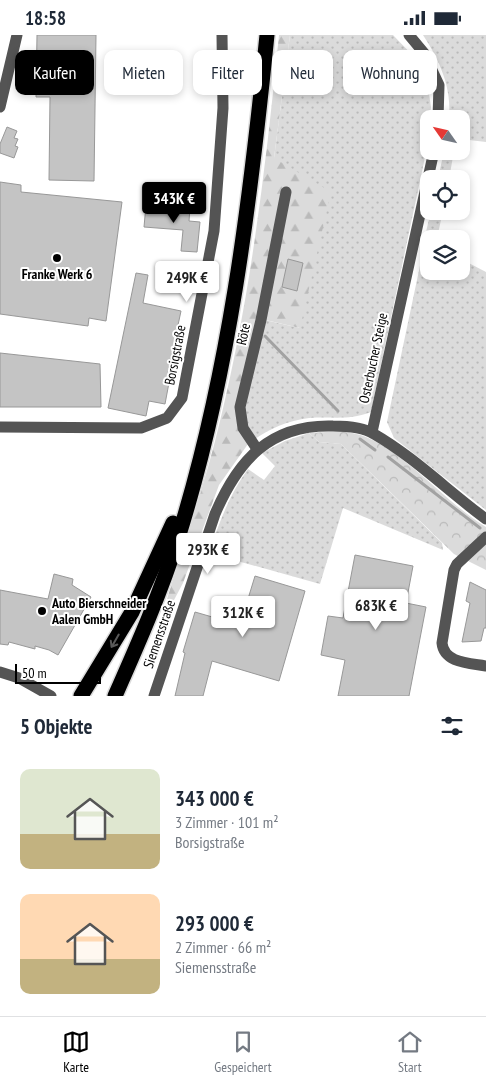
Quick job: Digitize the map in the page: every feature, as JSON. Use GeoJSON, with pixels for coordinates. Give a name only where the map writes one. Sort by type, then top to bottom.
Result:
{"type":"FeatureCollection","features":[{"type":"Feature","properties":{"kind":"highway"},"geometry":{"type":"LineString","coordinates":[[115,696],[162,584],[188,503],[201,454],[226,338],[244,237],[254,163],[267,35]]}},
{"type":"Feature","properties":{"kind":"highway"},"geometry":{"type":"LineString","coordinates":[[81,696],[145,586],[201,454]]}},
{"type":"Feature","properties":{"kind":"street"},"geometry":{"type":"LineString","coordinates":[[0,107],[17,35]]}},
{"type":"Feature","properties":{"kind":"street","name":"Borsigstraße"},"geometry":{"type":"LineString","coordinates":[[0,427],[141,429],[167,418],[182,398],[214,231],[223,108],[222,35]]}},
{"type":"Feature","properties":{"kind":"street"},"geometry":{"type":"LineString","coordinates":[[409,35],[424,53],[438,85],[438,110]]}},
{"type":"Feature","properties":{"kind":"street","name":"Osterbucher Steige"},"geometry":{"type":"LineString","coordinates":[[372,433],[432,160]]}},
{"type":"Feature","properties":{"kind":"street","name":"Röte"},"geometry":{"type":"LineString","coordinates":[[257,449],[243,428],[240,407],[261,320],[286,192]]}},
{"type":"Feature","properties":{"kind":"street","name":"Siemensstraße"},"geometry":{"type":"LineString","coordinates":[[154,696],[215,514],[226,489],[242,465],[257,449],[274,438],[295,430],[319,425],[345,426],[372,433]]}},
{"type":"Feature","properties":{"kind":"street"},"geometry":{"type":"LineString","coordinates":[[372,433],[405,455],[486,519]]}},
{"type":"Feature","properties":{"kind":"street"},"geometry":{"type":"LineString","coordinates":[[486,537],[454,570],[442,643],[443,651],[448,656],[486,666]]}},
{"type":"Feature","properties":{"kind":"street"},"geometry":{"type":"LineString","coordinates":[[0,672],[19,678],[51,696]]}},
{"type":"Feature","properties":{"kind":"green space"},"geometry":{"type":"Polygon","coordinates":[[[279,35],[290,35],[288,50],[277,50],[279,35]]]}},
{"type":"Feature","properties":{"kind":"green space"},"geometry":{"type":"Polygon","coordinates":[[[290,35],[393,35],[407,50],[343,50],[343,95],[429,95],[431,107],[431,110],[420,110],[420,160],[424,160],[424,162],[422,170],[420,170],[420,181],[371,412],[340,418],[309,418],[292,421],[269,430],[248,444],[238,426],[256,318],[300,328],[274,158],[282,95],[333,95],[333,50],[288,50],[290,35]]]}},
{"type":"Feature","properties":{"kind":"green space"},"geometry":{"type":"Polygon","coordinates":[[[423,35],[486,35],[486,142],[470,140],[470,110],[449,110],[447,86],[437,60],[437,50],[432,50],[423,35]]]}},
{"type":"Feature","properties":{"kind":"green space"},"geometry":{"type":"Polygon","coordinates":[[[273,95],[282,95],[274,158],[331,192],[300,328],[257,318],[236,405],[248,444],[219,485],[183,583],[174,600],[167,599],[202,488],[231,373],[249,277],[273,95]]]}},
{"type":"Feature","properties":{"kind":"green space"},"geometry":{"type":"Polygon","coordinates":[[[442,160],[452,160],[451,170],[440,170],[442,160]]]}},
{"type":"Feature","properties":{"kind":"green space"},"geometry":{"type":"Polygon","coordinates":[[[429,220],[441,220],[439,230],[426,230],[429,220]]]}},
{"type":"Feature","properties":{"kind":"green space"},"geometry":{"type":"Polygon","coordinates":[[[470,264],[486,272],[486,510],[394,438],[387,422],[420,266],[420,280],[470,280],[470,264]]]}},
{"type":"Feature","properties":{"kind":"green space"},"geometry":{"type":"Polygon","coordinates":[[[344,431],[366,437],[396,455],[471,517],[486,527],[486,570],[454,554],[341,444],[319,442],[309,433],[344,431]]]}},
{"type":"Feature","properties":{"kind":"green space"},"geometry":{"type":"Polygon","coordinates":[[[309,433],[319,442],[341,444],[442,543],[443,550],[343,508],[320,584],[209,553],[230,499],[248,469],[264,480],[275,466],[262,453],[285,441],[309,433]]]}},
{"type":"Feature","properties":{"kind":"building"},"geometry":{"type":"Polygon","coordinates":[[[37,35],[96,35],[94,181],[49,180],[50,97],[36,97],[36,95],[94,95],[94,50],[37,50],[37,35]]]}},
{"type":"Feature","properties":{"kind":"building"},"geometry":{"type":"Polygon","coordinates":[[[7,127],[17,131],[14,138],[18,139],[15,146],[18,147],[14,158],[0,153],[0,144],[7,127]]]}},
{"type":"Feature","properties":{"kind":"building","name":"Franke Werk 6"},"geometry":{"type":"Polygon","coordinates":[[[0,182],[21,185],[21,192],[122,202],[106,321],[89,318],[88,326],[0,314],[0,182]]]}},
{"type":"Feature","properties":{"kind":"building"},"geometry":{"type":"Polygon","coordinates":[[[146,205],[190,208],[189,221],[200,222],[197,252],[181,251],[183,230],[144,227],[146,205]]]}},
{"type":"Feature","properties":{"kind":"building"},"geometry":{"type":"Polygon","coordinates":[[[288,259],[303,263],[297,291],[282,287],[288,259]]]}},
{"type":"Feature","properties":{"kind":"building"},"geometry":{"type":"Polygon","coordinates":[[[136,273],[148,275],[143,303],[181,311],[168,372],[171,372],[165,404],[149,401],[146,416],[108,408],[136,273]]]}},
{"type":"Feature","properties":{"kind":"building"},"geometry":{"type":"Polygon","coordinates":[[[0,353],[100,364],[101,407],[0,407],[0,353]]]}},
{"type":"Feature","properties":{"kind":"building"},"geometry":{"type":"Polygon","coordinates":[[[355,555],[413,566],[406,603],[426,607],[409,696],[338,696],[345,660],[321,655],[328,616],[343,618],[355,555]]]}},
{"type":"Feature","properties":{"kind":"building","name":"Auto Bierschneider Aalen GmbH"},"geometry":{"type":"Polygon","coordinates":[[[54,574],[73,579],[72,585],[91,597],[58,655],[35,646],[35,649],[9,642],[8,645],[0,644],[0,590],[48,599],[54,574]]]}},
{"type":"Feature","properties":{"kind":"building"},"geometry":{"type":"Polygon","coordinates":[[[255,576],[305,591],[279,681],[212,661],[203,696],[175,696],[185,653],[183,652],[195,612],[240,625],[255,576]]]}},
{"type":"Feature","properties":{"kind":"building"},"geometry":{"type":"Polygon","coordinates":[[[470,582],[486,590],[486,628],[484,628],[481,641],[462,642],[470,603],[466,601],[470,582]]]}},
{"type":"Feature","properties":{"kind":"waterway"},"geometry":{"type":"LineString","coordinates":[[265,336],[338,411]]}},
{"type":"Feature","properties":{"kind":"waterway"},"geometry":{"type":"LineString","coordinates":[[360,439],[375,450]]}},
{"type":"Feature","properties":{"kind":"waterway"},"geometry":{"type":"LineString","coordinates":[[388,457],[480,528]]}},
{"type":"Feature","properties":{"kind":"place","name":"Franke Werk 6"},"geometry":{"type":"Point","coordinates":[57,258]}},
{"type":"Feature","properties":{"kind":"place","name":"Auto Bierschneider Aalen GmbH"},"geometry":{"type":"Point","coordinates":[42,611]}}]}
